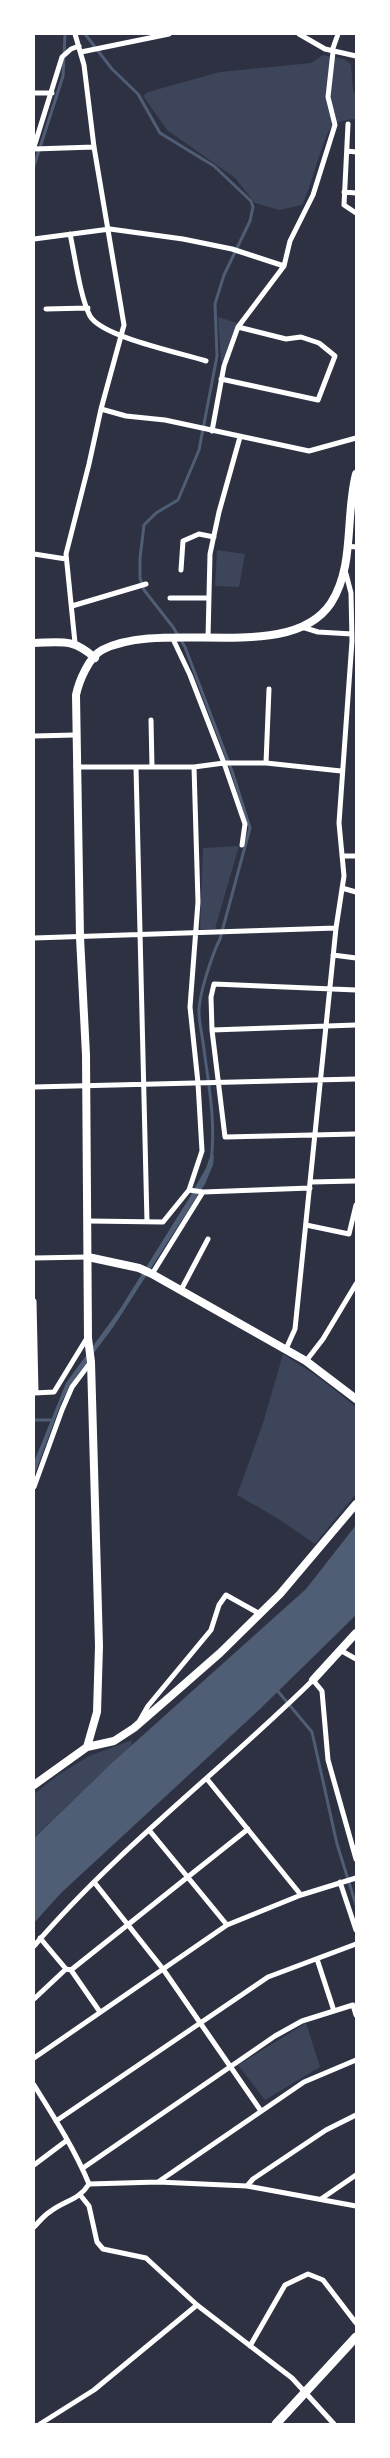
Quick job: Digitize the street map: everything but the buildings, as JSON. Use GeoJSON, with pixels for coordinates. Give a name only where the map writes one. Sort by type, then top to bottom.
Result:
{"type":"FeatureCollection","features":[{"type":"Feature","properties":{"kind":"main road"},"geometry":{"type":"LineString","coordinates":[[276,2424],[356,2337]]}},
{"type":"Feature","properties":{"kind":"street"},"geometry":{"type":"LineString","coordinates":[[75,34],[80,49],[94,147],[110,229],[124,325],[123,336],[101,409],[66,559],[75,643]]}},
{"type":"Feature","properties":{"kind":"street"},"geometry":{"type":"LineString","coordinates":[[94,147],[34,148],[62,57],[71,49],[169,34]]}},
{"type":"Feature","properties":{"kind":"street"},"geometry":{"type":"LineString","coordinates":[[299,34],[315,44],[332,51],[356,56]]}},
{"type":"Feature","properties":{"kind":"street"},"geometry":{"type":"LineString","coordinates":[[212,431],[221,379],[238,327],[284,266],[290,241],[313,195],[335,125],[328,97],[332,51],[338,34]]}},
{"type":"Feature","properties":{"kind":"street"},"geometry":{"type":"LineString","coordinates":[[34,92],[52,93]]}},
{"type":"Feature","properties":{"kind":"street"},"geometry":{"type":"LineString","coordinates":[[348,124],[344,205],[356,213]]}},
{"type":"Feature","properties":{"kind":"street"},"geometry":{"type":"LineString","coordinates":[[347,151],[356,152]]}},
{"type":"Feature","properties":{"kind":"street"},"geometry":{"type":"LineString","coordinates":[[344,192],[356,193]]}},
{"type":"Feature","properties":{"kind":"street"},"geometry":{"type":"LineString","coordinates":[[34,239],[110,229],[184,239],[232,249],[284,266]]}},
{"type":"Feature","properties":{"kind":"street"},"geometry":{"type":"LineString","coordinates":[[70,234],[88,308],[97,324],[123,336],[206,361]]}},
{"type":"Feature","properties":{"kind":"street"},"geometry":{"type":"LineString","coordinates":[[46,309],[88,308]]}},
{"type":"Feature","properties":{"kind":"street"},"geometry":{"type":"LineString","coordinates":[[221,379],[318,400],[335,356],[318,343],[301,338],[286,339],[238,327]]}},
{"type":"Feature","properties":{"kind":"street"},"geometry":{"type":"LineString","coordinates":[[101,409],[126,416],[165,420],[309,451],[356,438]]}},
{"type":"Feature","properties":{"kind":"street"},"geometry":{"type":"LineString","coordinates":[[208,638],[210,554],[240,437]]}},
{"type":"Feature","properties":{"kind":"street"},"geometry":{"type":"LineString","coordinates":[[86,1747],[97,1712],[99,1646],[91,1362],[88,1338],[86,1086],[75,735],[78,684],[102,650],[138,639],[268,636],[296,631],[302,627],[329,605],[339,589],[345,569],[356,475]]}},
{"type":"Feature","properties":{"kind":"street"},"geometry":{"type":"LineString","coordinates":[[181,570],[183,541],[199,534],[214,536]]}},
{"type":"Feature","properties":{"kind":"street"},"geometry":{"type":"LineString","coordinates":[[347,546],[356,547]]}},
{"type":"Feature","properties":{"kind":"street"},"geometry":{"type":"LineString","coordinates":[[34,554],[66,559]]}},
{"type":"Feature","properties":{"kind":"street"},"geometry":{"type":"LineString","coordinates":[[286,1349],[295,1329],[336,928],[344,876],[339,823],[341,771],[353,630],[350,586],[345,569]]}},
{"type":"Feature","properties":{"kind":"street"},"geometry":{"type":"LineString","coordinates":[[72,606],[146,584]]}},
{"type":"Feature","properties":{"kind":"street"},"geometry":{"type":"LineString","coordinates":[[350,586],[356,585]]}},
{"type":"Feature","properties":{"kind":"street"},"geometry":{"type":"LineString","coordinates":[[170,598],[209,598]]}},
{"type":"Feature","properties":{"kind":"street"},"geometry":{"type":"LineString","coordinates":[[302,627],[318,632],[353,630]]}},
{"type":"Feature","properties":{"kind":"street"},"geometry":{"type":"LineString","coordinates":[[174,637],[224,763],[245,824],[242,845]]}},
{"type":"Feature","properties":{"kind":"street"},"geometry":{"type":"LineString","coordinates":[[34,643],[63,641],[75,643],[95,658]]}},
{"type":"Feature","properties":{"kind":"street"},"geometry":{"type":"LineString","coordinates":[[266,763],[270,689]]}},
{"type":"Feature","properties":{"kind":"street"},"geometry":{"type":"LineString","coordinates":[[150,720],[152,767]]}},
{"type":"Feature","properties":{"kind":"street"},"geometry":{"type":"LineString","coordinates":[[34,736],[75,735]]}},
{"type":"Feature","properties":{"kind":"street"},"geometry":{"type":"LineString","coordinates":[[76,767],[194,767],[224,763],[266,763],[341,771]]}},
{"type":"Feature","properties":{"kind":"street"},"geometry":{"type":"LineString","coordinates":[[136,767],[147,1222]]}},
{"type":"Feature","properties":{"kind":"street"},"geometry":{"type":"LineString","coordinates":[[88,1221],[163,1222],[189,1190],[202,1151],[198,1083],[190,1007],[197,934],[198,844],[194,767]]}},
{"type":"Feature","properties":{"kind":"street"},"geometry":{"type":"LineString","coordinates":[[342,856],[356,856]]}},
{"type":"Feature","properties":{"kind":"street"},"geometry":{"type":"LineString","coordinates":[[342,888],[356,892]]}},
{"type":"Feature","properties":{"kind":"street"},"geometry":{"type":"LineString","coordinates":[[34,938],[336,928]]}},
{"type":"Feature","properties":{"kind":"street"},"geometry":{"type":"LineString","coordinates":[[333,956],[356,958]]}},
{"type":"Feature","properties":{"kind":"street"},"geometry":{"type":"LineString","coordinates":[[356,990],[214,984],[211,997],[212,1030],[225,1137],[356,1134]]}},
{"type":"Feature","properties":{"kind":"street"},"geometry":{"type":"LineString","coordinates":[[212,1030],[356,1025]]}},
{"type":"Feature","properties":{"kind":"street"},"geometry":{"type":"LineString","coordinates":[[34,1087],[356,1080]]}},
{"type":"Feature","properties":{"kind":"street"},"geometry":{"type":"LineString","coordinates":[[189,1190],[203,1192],[356,1182]]}},
{"type":"Feature","properties":{"kind":"street"},"geometry":{"type":"LineString","coordinates":[[152,1274],[203,1192]]}},
{"type":"Feature","properties":{"kind":"street"},"geometry":{"type":"LineString","coordinates":[[306,1225],[349,1234],[356,1205]]}},
{"type":"Feature","properties":{"kind":"street"},"geometry":{"type":"LineString","coordinates":[[181,1290],[208,1239]]}},
{"type":"Feature","properties":{"kind":"street"},"geometry":{"type":"LineString","coordinates":[[34,1258],[88,1257],[139,1268],[306,1360],[356,1399]]}},
{"type":"Feature","properties":{"kind":"street"},"geometry":{"type":"LineString","coordinates":[[306,1360],[323,1339],[356,1284]]}},
{"type":"Feature","properties":{"kind":"street"},"geometry":{"type":"LineString","coordinates":[[34,1300],[35,1393],[54,1392],[88,1338]]}},
{"type":"Feature","properties":{"kind":"street"},"geometry":{"type":"LineString","coordinates":[[34,1488],[72,1387],[91,1362]]}},
{"type":"Feature","properties":{"kind":"street"},"geometry":{"type":"LineString","coordinates":[[34,1785],[86,1747],[114,1741],[138,1724],[220,1652],[280,1594],[356,1504]]}},
{"type":"Feature","properties":{"kind":"street"},"geometry":{"type":"LineString","coordinates":[[138,1724],[148,1706],[211,1630],[219,1605],[226,1595],[260,1614]]}},
{"type":"Feature","properties":{"kind":"street"},"geometry":{"type":"LineString","coordinates":[[34,1946],[94,1882],[313,1680],[356,1634]]}},
{"type":"Feature","properties":{"kind":"street"},"geometry":{"type":"LineString","coordinates":[[340,1650],[356,1659]]}},
{"type":"Feature","properties":{"kind":"street"},"geometry":{"type":"LineString","coordinates":[[313,1680],[322,1691],[328,1760],[356,1859]]}},
{"type":"Feature","properties":{"kind":"street"},"geometry":{"type":"LineString","coordinates":[[207,1779],[302,1895]]}},
{"type":"Feature","properties":{"kind":"street"},"geometry":{"type":"LineString","coordinates":[[34,1999],[68,1969],[248,1829]]}},
{"type":"Feature","properties":{"kind":"street"},"geometry":{"type":"LineString","coordinates":[[149,1830],[227,1925]]}},
{"type":"Feature","properties":{"kind":"street"},"geometry":{"type":"LineString","coordinates":[[34,2058],[227,1925],[302,1895],[356,1878]]}},
{"type":"Feature","properties":{"kind":"street"},"geometry":{"type":"LineString","coordinates":[[94,1882],[163,1968],[260,2111]]}},
{"type":"Feature","properties":{"kind":"street"},"geometry":{"type":"LineString","coordinates":[[340,1882],[356,1930]]}},
{"type":"Feature","properties":{"kind":"street"},"geometry":{"type":"LineString","coordinates":[[40,1938],[68,1969],[100,2012]]}},
{"type":"Feature","properties":{"kind":"street"},"geometry":{"type":"LineString","coordinates":[[56,2121],[268,1977],[356,1944]]}},
{"type":"Feature","properties":{"kind":"street"},"geometry":{"type":"LineString","coordinates":[[317,1959],[334,2011]]}},
{"type":"Feature","properties":{"kind":"street"},"geometry":{"type":"LineString","coordinates":[[83,2168],[275,2036],[302,2021],[353,2005],[356,2015]]}},
{"type":"Feature","properties":{"kind":"street"},"geometry":{"type":"LineString","coordinates":[[158,2182],[304,2082],[356,2060]]}},
{"type":"Feature","properties":{"kind":"street"},"geometry":{"type":"LineString","coordinates":[[34,2085],[83,2168],[89,2184]]}},
{"type":"Feature","properties":{"kind":"street"},"geometry":{"type":"LineString","coordinates":[[247,2186],[253,2179],[326,2130],[356,2115]]}},
{"type":"Feature","properties":{"kind":"street"},"geometry":{"type":"LineString","coordinates":[[34,2166],[66,2141]]}},
{"type":"Feature","properties":{"kind":"street"},"geometry":{"type":"LineString","coordinates":[[321,2199],[356,2175]]}},
{"type":"Feature","properties":{"kind":"street"},"geometry":{"type":"LineString","coordinates":[[89,2184],[158,2182],[247,2186],[356,2206]]}},
{"type":"Feature","properties":{"kind":"street"},"geometry":{"type":"LineString","coordinates":[[34,2228],[49,2212],[68,2200],[81,2196],[89,2184]]}},
{"type":"Feature","properties":{"kind":"street"},"geometry":{"type":"LineString","coordinates":[[81,2196],[88,2206],[97,2242],[103,2249],[146,2258],[197,2305],[292,2378],[307,2392],[334,2424]]}},
{"type":"Feature","properties":{"kind":"street"},"geometry":{"type":"LineString","coordinates":[[250,2346],[285,2285],[308,2274],[323,2280],[356,2323]]}},
{"type":"Feature","properties":{"kind":"street"},"geometry":{"type":"LineString","coordinates":[[40,2424],[94,2390],[197,2305]]}},
{"type":"Feature","properties":{"kind":"shaded area"},"geometry":{"type":"Polygon","coordinates":[[[323,55],[344,59],[351,64],[353,90],[356,94],[356,119],[340,122],[331,128],[302,205],[279,210],[255,203],[235,178],[167,130],[143,96],[148,92],[220,72],[311,63],[323,55]]]}},
{"type":"Feature","properties":{"kind":"shaded area"},"geometry":{"type":"Polygon","coordinates":[[[218,317],[237,323],[224,362],[221,362],[218,317]]]}},
{"type":"Feature","properties":{"kind":"shaded area"},"geometry":{"type":"Polygon","coordinates":[[[217,550],[245,554],[239,587],[215,586],[217,550]]]}},
{"type":"Feature","properties":{"kind":"shaded area"},"geometry":{"type":"Polygon","coordinates":[[[239,846],[215,929],[200,929],[203,848],[239,846]]]}},
{"type":"Feature","properties":{"kind":"shaded area"},"geometry":{"type":"Polygon","coordinates":[[[214,1155],[213,1165],[205,1184],[114,1326],[76,1377],[62,1401],[34,1476],[34,1462],[66,1383],[120,1309],[188,1200],[209,1159],[214,1155]]]}},
{"type":"Feature","properties":{"kind":"shaded area"},"geometry":{"type":"Polygon","coordinates":[[[283,1354],[317,1376],[356,1407],[356,1494],[315,1544],[277,1518],[237,1495],[263,1423],[283,1354]]]}},
{"type":"Feature","properties":{"kind":"shaded area"},"geometry":{"type":"Polygon","coordinates":[[[356,1525],[356,1615],[259,1710],[61,1893],[34,1923],[34,1838],[113,1762],[306,1589],[356,1525]]]}},
{"type":"Feature","properties":{"kind":"shaded area"},"geometry":{"type":"Polygon","coordinates":[[[132,1740],[131,1746],[34,1837],[34,1794],[58,1775],[89,1756],[132,1740]]]}},
{"type":"Feature","properties":{"kind":"shaded area"},"geometry":{"type":"Polygon","coordinates":[[[306,2023],[320,2067],[265,2100],[238,2065],[306,2023]]]}},
{"type":"Feature","properties":{"kind":"waterway"},"geometry":{"type":"LineString","coordinates":[[34,166],[63,76],[65,34]]}},
{"type":"Feature","properties":{"kind":"waterway"},"geometry":{"type":"LineString","coordinates":[[85,34],[112,69],[138,94],[160,133],[214,166],[251,201],[253,207],[250,221],[224,275],[215,304],[217,356],[199,450],[178,500],[156,513],[144,525],[140,558],[140,578],[144,590],[173,627],[185,647],[232,771],[250,828],[220,939],[206,975],[199,1012],[210,1091],[213,1133],[211,1161]]}},
{"type":"Feature","properties":{"kind":"waterway"},"geometry":{"type":"LineString","coordinates":[[34,1420],[52,1420]]}},
{"type":"Feature","properties":{"kind":"waterway"},"geometry":{"type":"LineString","coordinates":[[276,1689],[312,1732],[337,1844],[356,1905]]}}]}
